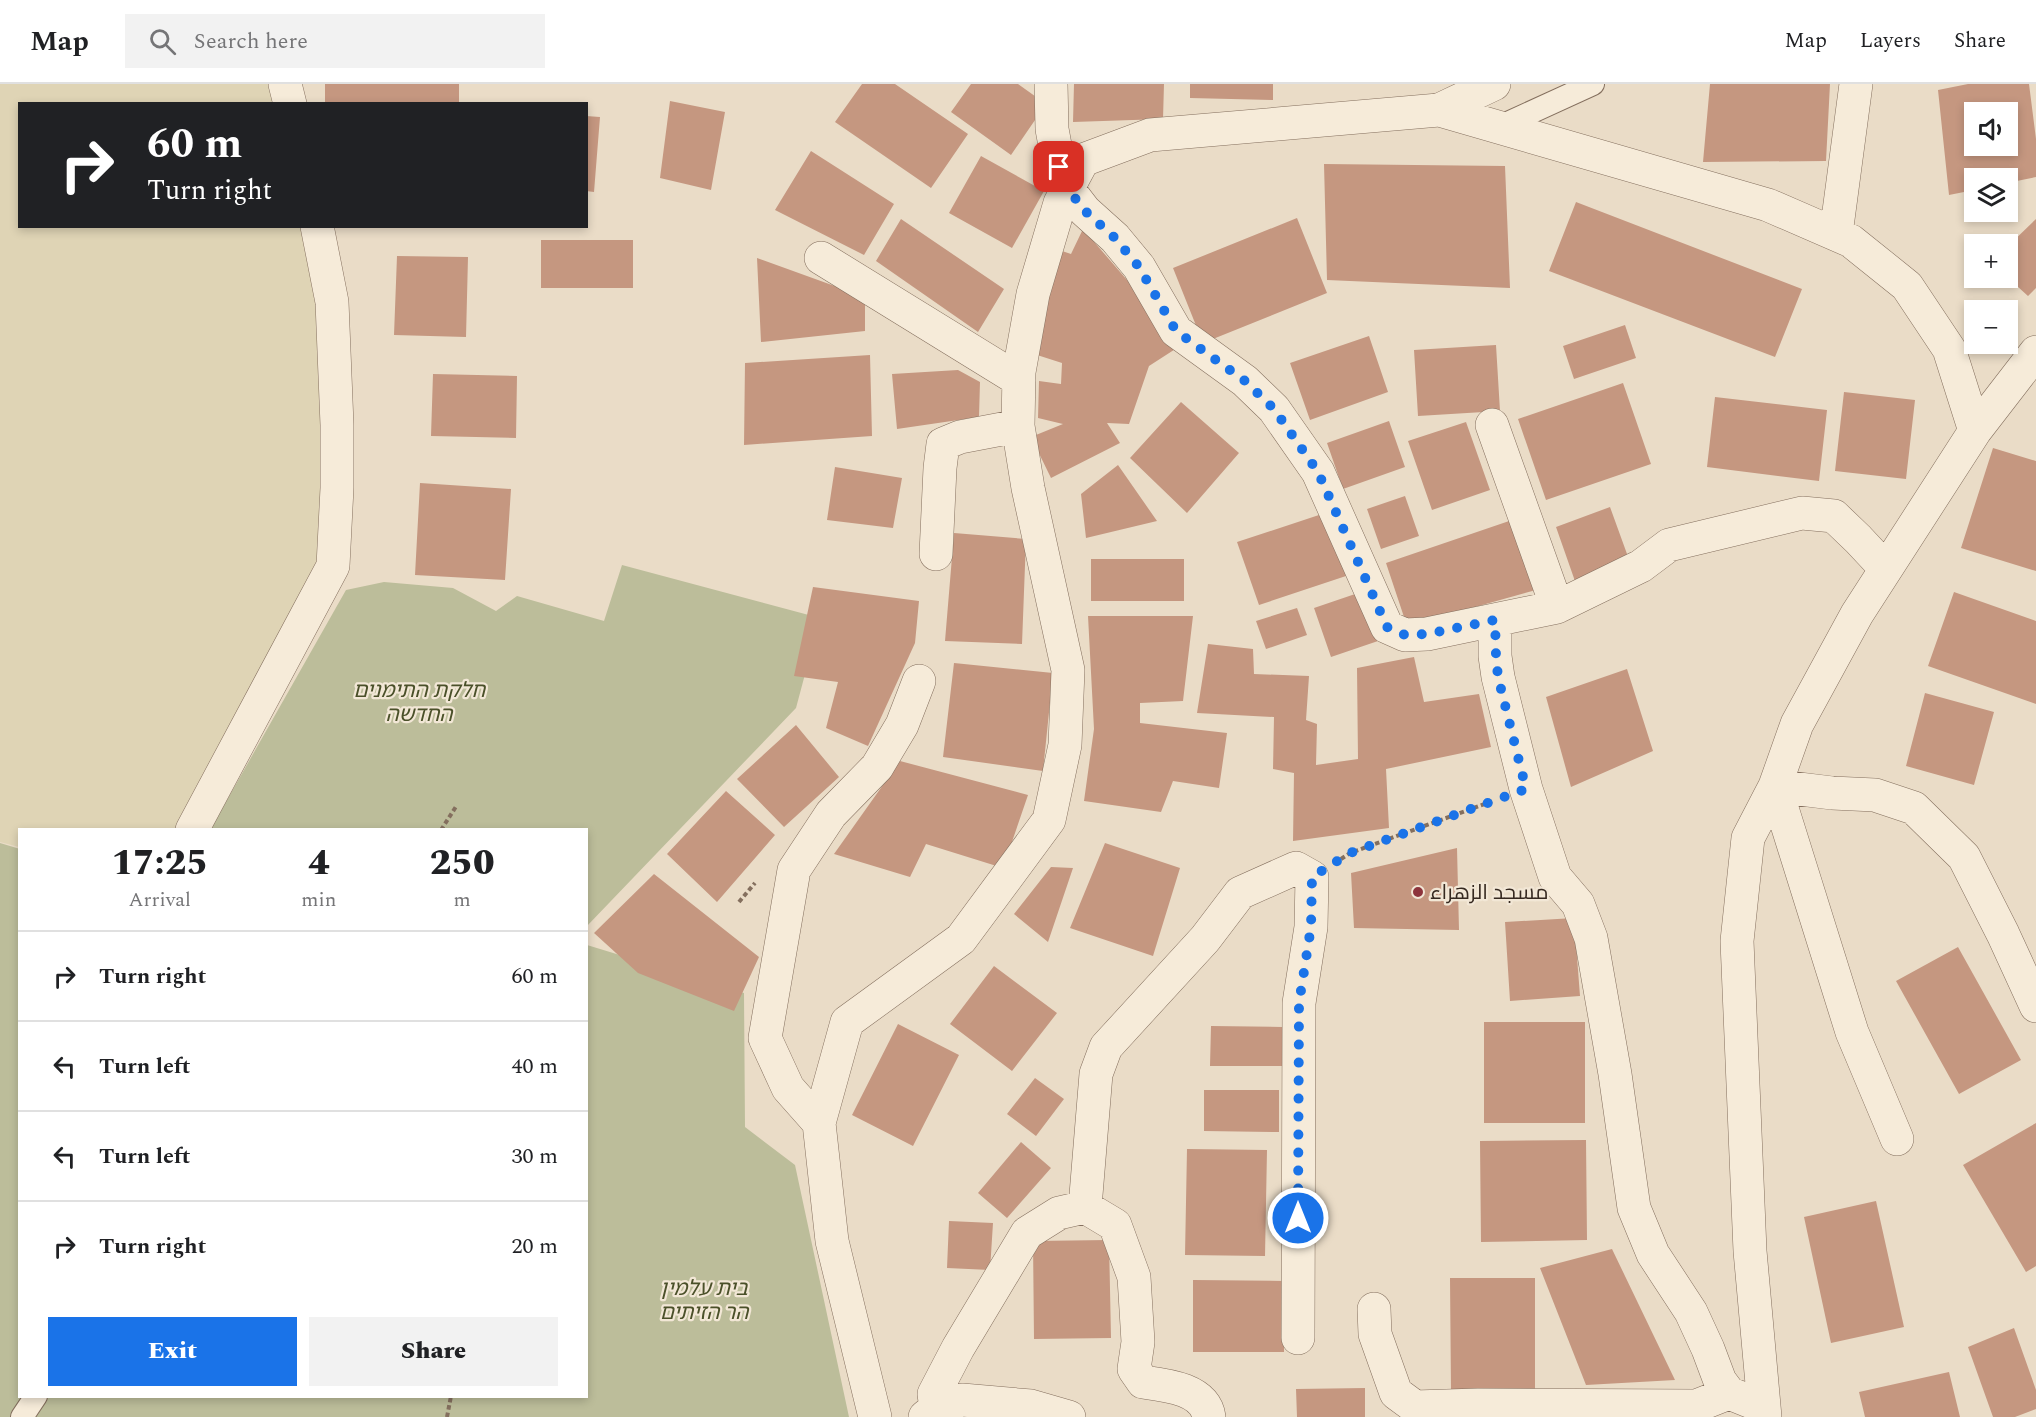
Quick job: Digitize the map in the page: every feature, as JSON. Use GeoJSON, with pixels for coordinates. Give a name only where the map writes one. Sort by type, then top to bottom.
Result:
{"type":"FeatureCollection","features":[{"type":"Feature","properties":{"kind":"street"},"geometry":{"type":"LineString","coordinates":[[285,84],[290,102]]}},
{"type":"Feature","properties":{"kind":"street"},"geometry":{"type":"LineString","coordinates":[[1051,84],[1052,129],[1059,167],[1068,189],[1085,211],[1115,238],[1139,267],[1176,331],[1245,381],[1274,409],[1318,472],[1387,627],[1405,635],[1427,634],[1557,606],[1641,566],[1669,545],[1802,513],[1834,516],[1886,569]]}},
{"type":"Feature","properties":{"kind":"street"},"geometry":{"type":"LineString","coordinates":[[875,1417],[832,1241],[819,1123],[847,1022],[961,939],[1049,820],[1065,745],[1068,670],[1028,488],[1018,426],[1019,380],[1033,294],[1060,203],[1083,160],[1150,135],[1439,110],[1494,84]]}},
{"type":"Feature","properties":{"kind":"street"},"geometry":{"type":"LineString","coordinates":[[1836,234],[1856,84]]}},
{"type":"Feature","properties":{"kind":"street"},"geometry":{"type":"LineString","coordinates":[[1439,110],[1768,205],[1851,241],[1907,286],[1949,349],[1975,431]]}},
{"type":"Feature","properties":{"kind":"street"},"geometry":{"type":"LineString","coordinates":[[193,828],[333,566],[337,425],[332,302],[316,228]]}},
{"type":"Feature","properties":{"kind":"street"},"geometry":{"type":"LineString","coordinates":[[821,258],[1019,380]]}},
{"type":"Feature","properties":{"kind":"street"},"geometry":{"type":"LineString","coordinates":[[1764,1412],[1750,1251],[1737,941],[1748,838],[1775,786],[1797,724],[1857,614],[1975,431],[2036,352]]}},
{"type":"Feature","properties":{"kind":"street"},"geometry":{"type":"LineString","coordinates":[[1492,425],[1557,606]]}},
{"type":"Feature","properties":{"kind":"street"},"geometry":{"type":"LineString","coordinates":[[936,554],[943,444],[960,437],[1018,426]]}},
{"type":"Feature","properties":{"kind":"street"},"geometry":{"type":"LineString","coordinates":[[1495,620],[1498,677],[1526,789],[1555,877],[1578,904],[1591,938],[1615,1074],[1634,1208],[1653,1254],[1691,1312],[1720,1381],[1729,1393],[1764,1412]]}},
{"type":"Feature","properties":{"kind":"street"},"geometry":{"type":"LineString","coordinates":[[819,1123],[788,1088],[765,1038],[794,870],[831,814],[877,767],[902,726],[920,681]]}},
{"type":"Feature","properties":{"kind":"street"},"geometry":{"type":"LineString","coordinates":[[1775,786],[1832,793],[1875,795],[1914,808],[1964,858],[2035,1002]]}},
{"type":"Feature","properties":{"kind":"street"},"geometry":{"type":"LineString","coordinates":[[1775,786],[1852,1032],[1897,1139]]}},
{"type":"Feature","properties":{"kind":"street"},"geometry":{"type":"LineString","coordinates":[[1085,1207],[1096,1074],[1106,1047],[1205,939],[1240,893],[1296,868],[1312,877],[1311,927],[1299,1003],[1298,1338]]}},
{"type":"Feature","properties":{"kind":"street"},"geometry":{"type":"LineString","coordinates":[[930,1413],[934,1394],[958,1348],[1027,1233],[1059,1213],[1085,1207],[1115,1225],[1134,1277],[1138,1342],[1134,1369],[1143,1382],[1171,1386],[1196,1396],[1208,1408],[1209,1417]]}},
{"type":"Feature","properties":{"kind":"street"},"geometry":{"type":"LineString","coordinates":[[1374,1309],[1375,1334],[1396,1393],[1415,1407],[1696,1406],[1729,1393]]}},
{"type":"Feature","properties":{"kind":"street"},"geometry":{"type":"LineString","coordinates":[[930,1413],[963,1400],[1031,1406],[1069,1417]]}},
{"type":"Feature","properties":{"kind":"lane"},"geometry":{"type":"LineString","coordinates":[[1499,127],[1593,84]]}},
{"type":"Feature","properties":{"kind":"lane"},"geometry":{"type":"LineString","coordinates":[[22,1417],[35,1398]]}},
{"type":"Feature","properties":{"kind":"path"},"geometry":{"type":"LineString","coordinates":[[1312,877],[1350,853],[1526,789]]}},
{"type":"Feature","properties":{"kind":"path"},"geometry":{"type":"LineString","coordinates":[[442,828],[456,805]]}},
{"type":"Feature","properties":{"kind":"path"},"geometry":{"type":"LineString","coordinates":[[447,1417],[451,1398]]}},
{"type":"Feature","properties":{"kind":"shaded area"},"geometry":{"type":"Polygon","coordinates":[[[0,84],[272,84],[276,102],[18,102],[18,228],[302,228],[323,314],[319,560],[179,828],[18,828],[18,847],[0,842],[0,84]]]}},
{"type":"Feature","properties":{"kind":"green space","name":"חלקת התימנים החדשה"},"geometry":{"type":"Polygon","coordinates":[[[622,565],[820,618],[796,708],[588,925],[588,828],[211,828],[346,590],[384,582],[453,588],[496,611],[517,596],[604,621],[622,565]]]}},
{"type":"Feature","properties":{"kind":"green space","name":"בית עלמין הר הזיתים"},"geometry":{"type":"Polygon","coordinates":[[[0,843],[18,848],[18,1398],[588,1398],[588,945],[744,993],[745,1127],[795,1165],[849,1417],[0,1417],[0,843]]]}},
{"type":"Feature","properties":{"kind":"building"},"geometry":{"type":"Polygon","coordinates":[[[325,84],[459,84],[459,102],[325,102],[325,84]]]}},
{"type":"Feature","properties":{"kind":"building"},"geometry":{"type":"Polygon","coordinates":[[[862,84],[895,84],[968,134],[931,188],[835,122],[862,84]]]}},
{"type":"Feature","properties":{"kind":"building"},"geometry":{"type":"Polygon","coordinates":[[[971,84],[1018,84],[1046,104],[1011,155],[951,112],[971,84]]]}},
{"type":"Feature","properties":{"kind":"building"},"geometry":{"type":"Polygon","coordinates":[[[1074,84],[1164,84],[1163,119],[1073,122],[1074,84]]]}},
{"type":"Feature","properties":{"kind":"building"},"geometry":{"type":"Polygon","coordinates":[[[1190,84],[1273,84],[1273,100],[1190,98],[1190,84]]]}},
{"type":"Feature","properties":{"kind":"building"},"geometry":{"type":"Polygon","coordinates":[[[1710,84],[1830,84],[1826,161],[1703,162],[1710,84]]]}},
{"type":"Feature","properties":{"kind":"building"},"geometry":{"type":"Polygon","coordinates":[[[1968,84],[2029,84],[2036,139],[2036,177],[2018,181],[2018,168],[1964,168],[1964,192],[1949,195],[1938,90],[1968,84]]]}},
{"type":"Feature","properties":{"kind":"building"},"geometry":{"type":"Polygon","coordinates":[[[670,101],[725,112],[711,190],[660,178],[670,101]]]}},
{"type":"Feature","properties":{"kind":"building"},"geometry":{"type":"Polygon","coordinates":[[[588,116],[600,117],[594,192],[588,191],[588,116]]]}},
{"type":"Feature","properties":{"kind":"building"},"geometry":{"type":"Polygon","coordinates":[[[811,151],[894,204],[864,255],[775,210],[811,151]]]}},
{"type":"Feature","properties":{"kind":"building"},"geometry":{"type":"Polygon","coordinates":[[[981,156],[1044,191],[1012,248],[949,213],[981,156]]]}},
{"type":"Feature","properties":{"kind":"building"},"geometry":{"type":"Polygon","coordinates":[[[1324,164],[1505,166],[1510,288],[1327,280],[1324,164]]]}},
{"type":"Feature","properties":{"kind":"building"},"geometry":{"type":"Polygon","coordinates":[[[1576,202],[1802,289],[1775,357],[1549,271],[1576,202]]]}},
{"type":"Feature","properties":{"kind":"building"},"geometry":{"type":"Polygon","coordinates":[[[1297,218],[1327,293],[1203,343],[1173,268],[1297,218]]]}},
{"type":"Feature","properties":{"kind":"building"},"geometry":{"type":"Polygon","coordinates":[[[901,219],[1004,289],[978,332],[876,261],[901,219]]]}},
{"type":"Feature","properties":{"kind":"building"},"geometry":{"type":"Polygon","coordinates":[[[2036,219],[2036,288],[2028,296],[2018,287],[2018,236],[2036,219]]]}},
{"type":"Feature","properties":{"kind":"building"},"geometry":{"type":"Polygon","coordinates":[[[1083,229],[1146,302],[1180,346],[1149,366],[1129,424],[1107,423],[1120,443],[1051,478],[1031,437],[1063,424],[1038,418],[1039,381],[1061,384],[1062,363],[1034,354],[1059,250],[1071,254],[1083,229]]]}},
{"type":"Feature","properties":{"kind":"building"},"geometry":{"type":"Polygon","coordinates":[[[541,240],[633,240],[633,288],[541,288],[541,240]]]}},
{"type":"Feature","properties":{"kind":"building"},"geometry":{"type":"Polygon","coordinates":[[[397,256],[468,257],[466,337],[394,335],[397,256]]]}},
{"type":"Feature","properties":{"kind":"building"},"geometry":{"type":"Polygon","coordinates":[[[757,258],[865,297],[865,331],[761,342],[757,258]]]}},
{"type":"Feature","properties":{"kind":"building"},"geometry":{"type":"Polygon","coordinates":[[[1625,325],[1636,358],[1574,379],[1563,346],[1625,325]]]}},
{"type":"Feature","properties":{"kind":"building"},"geometry":{"type":"Polygon","coordinates":[[[1369,336],[1388,392],[1310,420],[1290,363],[1369,336]]]}},
{"type":"Feature","properties":{"kind":"building"},"geometry":{"type":"Polygon","coordinates":[[[1496,345],[1500,411],[1418,416],[1414,350],[1496,345]]]}},
{"type":"Feature","properties":{"kind":"building"},"geometry":{"type":"Polygon","coordinates":[[[870,355],[872,436],[744,445],[745,363],[870,355]]]}},
{"type":"Feature","properties":{"kind":"building"},"geometry":{"type":"Polygon","coordinates":[[[958,370],[980,382],[979,417],[897,429],[892,374],[958,370]]]}},
{"type":"Feature","properties":{"kind":"building"},"geometry":{"type":"Polygon","coordinates":[[[433,374],[517,376],[516,438],[431,436],[433,374]]]}},
{"type":"Feature","properties":{"kind":"building"},"geometry":{"type":"Polygon","coordinates":[[[1623,383],[1651,464],[1546,500],[1518,419],[1623,383]]]}},
{"type":"Feature","properties":{"kind":"building"},"geometry":{"type":"Polygon","coordinates":[[[1844,392],[1915,400],[1906,479],[1835,471],[1844,392]]]}},
{"type":"Feature","properties":{"kind":"building"},"geometry":{"type":"Polygon","coordinates":[[[1715,397],[1827,410],[1819,481],[1707,467],[1715,397]]]}},
{"type":"Feature","properties":{"kind":"building"},"geometry":{"type":"Polygon","coordinates":[[[1181,402],[1239,453],[1187,513],[1130,458],[1181,402]]]}},
{"type":"Feature","properties":{"kind":"building"},"geometry":{"type":"Polygon","coordinates":[[[1389,421],[1405,467],[1343,489],[1327,443],[1389,421]]]}},
{"type":"Feature","properties":{"kind":"building"},"geometry":{"type":"Polygon","coordinates":[[[1466,422],[1490,490],[1432,510],[1408,441],[1466,422]]]}},
{"type":"Feature","properties":{"kind":"building"},"geometry":{"type":"Polygon","coordinates":[[[1993,448],[2036,461],[2036,571],[1961,548],[1993,448]]]}},
{"type":"Feature","properties":{"kind":"building"},"geometry":{"type":"Polygon","coordinates":[[[1118,465],[1157,521],[1086,538],[1081,494],[1118,465]]]}},
{"type":"Feature","properties":{"kind":"building"},"geometry":{"type":"Polygon","coordinates":[[[835,467],[902,478],[893,528],[827,520],[835,467]]]}},
{"type":"Feature","properties":{"kind":"building"},"geometry":{"type":"Polygon","coordinates":[[[420,483],[511,489],[505,580],[415,575],[420,483]]]}},
{"type":"Feature","properties":{"kind":"building"},"geometry":{"type":"Polygon","coordinates":[[[1405,496],[1419,536],[1381,549],[1367,509],[1405,496]]]}},
{"type":"Feature","properties":{"kind":"building"},"geometry":{"type":"Polygon","coordinates":[[[1610,507],[1631,565],[1576,584],[1556,527],[1610,507]]]}},
{"type":"Feature","properties":{"kind":"building"},"geometry":{"type":"Polygon","coordinates":[[[1325,513],[1346,576],[1259,605],[1237,542],[1325,513]]]}},
{"type":"Feature","properties":{"kind":"building"},"geometry":{"type":"Polygon","coordinates":[[[1515,519],[1536,590],[1407,626],[1386,563],[1515,519]]]}},
{"type":"Feature","properties":{"kind":"building"},"geometry":{"type":"Polygon","coordinates":[[[954,533],[1026,539],[1022,644],[945,641],[954,533]]]}},
{"type":"Feature","properties":{"kind":"building"},"geometry":{"type":"Polygon","coordinates":[[[1091,559],[1184,559],[1184,601],[1091,601],[1091,559]]]}},
{"type":"Feature","properties":{"kind":"building"},"geometry":{"type":"Polygon","coordinates":[[[813,587],[919,601],[915,643],[868,746],[826,728],[838,682],[794,676],[813,587]]]}},
{"type":"Feature","properties":{"kind":"building"},"geometry":{"type":"Polygon","coordinates":[[[1361,592],[1378,641],[1331,657],[1314,608],[1361,592]]]}},
{"type":"Feature","properties":{"kind":"building"},"geometry":{"type":"Polygon","coordinates":[[[1954,592],[2036,621],[2036,704],[1928,666],[1954,592]]]}},
{"type":"Feature","properties":{"kind":"building"},"geometry":{"type":"Polygon","coordinates":[[[1297,608],[1307,635],[1266,649],[1256,621],[1297,608]]]}},
{"type":"Feature","properties":{"kind":"building"},"geometry":{"type":"Polygon","coordinates":[[[1088,616],[1193,616],[1183,701],[1140,703],[1140,723],[1227,733],[1219,788],[1173,781],[1161,812],[1084,801],[1094,729],[1088,616]]]}},
{"type":"Feature","properties":{"kind":"building"},"geometry":{"type":"Polygon","coordinates":[[[1208,644],[1253,649],[1254,674],[1309,676],[1306,720],[1317,724],[1316,765],[1358,759],[1357,668],[1414,657],[1424,702],[1479,694],[1491,747],[1386,769],[1389,828],[1293,841],[1294,773],[1273,769],[1274,717],[1197,713],[1208,644]]]}},
{"type":"Feature","properties":{"kind":"building"},"geometry":{"type":"Polygon","coordinates":[[[954,663],[1053,673],[1043,771],[943,757],[954,663]]]}},
{"type":"Feature","properties":{"kind":"building"},"geometry":{"type":"Polygon","coordinates":[[[1627,669],[1653,751],[1571,787],[1546,697],[1627,669]]]}},
{"type":"Feature","properties":{"kind":"building"},"geometry":{"type":"Polygon","coordinates":[[[1925,693],[1994,712],[1974,785],[1906,766],[1925,693]]]}},
{"type":"Feature","properties":{"kind":"building"},"geometry":{"type":"Polygon","coordinates":[[[796,725],[839,777],[784,827],[737,779],[796,725]]]}},
{"type":"Feature","properties":{"kind":"building"},"geometry":{"type":"Polygon","coordinates":[[[900,761],[1028,795],[1003,868],[926,844],[910,877],[834,854],[900,761]]]}},
{"type":"Feature","properties":{"kind":"building"},"geometry":{"type":"Polygon","coordinates":[[[726,791],[775,835],[717,902],[667,854],[726,791]]]}},
{"type":"Feature","properties":{"kind":"building"},"geometry":{"type":"Polygon","coordinates":[[[1105,843],[1180,868],[1153,956],[1070,928],[1105,843]]]}},
{"type":"Feature","properties":{"kind":"building"},"geometry":{"type":"Polygon","coordinates":[[[1457,848],[1459,930],[1354,928],[1351,873],[1457,848]]]}},
{"type":"Feature","properties":{"kind":"building"},"geometry":{"type":"Polygon","coordinates":[[[1051,867],[1073,868],[1048,942],[1014,914],[1051,867]]]}},
{"type":"Feature","properties":{"kind":"building"},"geometry":{"type":"Polygon","coordinates":[[[654,874],[759,957],[734,1011],[638,973],[594,933],[654,874]]]}},
{"type":"Feature","properties":{"kind":"building"},"geometry":{"type":"Polygon","coordinates":[[[1574,918],[1580,996],[1510,1001],[1505,922],[1574,918]]]}},
{"type":"Feature","properties":{"kind":"building"},"geometry":{"type":"Polygon","coordinates":[[[1958,947],[2021,1060],[1959,1094],[1896,981],[1958,947]]]}},
{"type":"Feature","properties":{"kind":"building"},"geometry":{"type":"Polygon","coordinates":[[[994,966],[1057,1013],[1012,1071],[950,1024],[994,966]]]}},
{"type":"Feature","properties":{"kind":"building"},"geometry":{"type":"Polygon","coordinates":[[[1484,1022],[1585,1022],[1585,1123],[1484,1123],[1484,1022]]]}},
{"type":"Feature","properties":{"kind":"building"},"geometry":{"type":"Polygon","coordinates":[[[898,1024],[959,1055],[913,1146],[852,1115],[898,1024]]]}},
{"type":"Feature","properties":{"kind":"building"},"geometry":{"type":"Polygon","coordinates":[[[1211,1026],[1282,1027],[1282,1066],[1210,1066],[1211,1026]]]}},
{"type":"Feature","properties":{"kind":"building"},"geometry":{"type":"Polygon","coordinates":[[[1035,1078],[1064,1099],[1036,1136],[1007,1114],[1035,1078]]]}},
{"type":"Feature","properties":{"kind":"building"},"geometry":{"type":"Polygon","coordinates":[[[1204,1090],[1279,1090],[1279,1132],[1204,1131],[1204,1090]]]}},
{"type":"Feature","properties":{"kind":"building"},"geometry":{"type":"Polygon","coordinates":[[[2036,1123],[2036,1266],[2026,1272],[1963,1165],[2036,1123]]]}},
{"type":"Feature","properties":{"kind":"building"},"geometry":{"type":"Polygon","coordinates":[[[1586,1140],[1587,1240],[1481,1242],[1480,1141],[1586,1140]]]}},
{"type":"Feature","properties":{"kind":"building"},"geometry":{"type":"Polygon","coordinates":[[[1021,1142],[1051,1168],[1007,1218],[978,1193],[1021,1142]]]}},
{"type":"Feature","properties":{"kind":"building"},"geometry":{"type":"Polygon","coordinates":[[[1187,1149],[1267,1150],[1265,1256],[1185,1255],[1187,1149]]]}},
{"type":"Feature","properties":{"kind":"building"},"geometry":{"type":"Polygon","coordinates":[[[1876,1201],[1904,1327],[1831,1343],[1804,1217],[1876,1201]]]}},
{"type":"Feature","properties":{"kind":"building"},"geometry":{"type":"Polygon","coordinates":[[[949,1221],[993,1223],[990,1270],[947,1268],[949,1221]]]}},
{"type":"Feature","properties":{"kind":"building"},"geometry":{"type":"Polygon","coordinates":[[[1109,1240],[1111,1338],[1034,1339],[1033,1241],[1109,1240]]]}},
{"type":"Feature","properties":{"kind":"building"},"geometry":{"type":"Polygon","coordinates":[[[1612,1249],[1675,1380],[1586,1385],[1540,1268],[1612,1249]]]}},
{"type":"Feature","properties":{"kind":"building"},"geometry":{"type":"Polygon","coordinates":[[[1450,1278],[1535,1278],[1535,1392],[1451,1392],[1450,1278]]]}},
{"type":"Feature","properties":{"kind":"building"},"geometry":{"type":"Polygon","coordinates":[[[1193,1280],[1284,1281],[1284,1352],[1193,1352],[1193,1280]]]}},
{"type":"Feature","properties":{"kind":"building"},"geometry":{"type":"Polygon","coordinates":[[[2014,1328],[2036,1390],[2036,1409],[2015,1417],[1993,1417],[1968,1347],[2014,1328]]]}},
{"type":"Feature","properties":{"kind":"building"},"geometry":{"type":"Polygon","coordinates":[[[1949,1372],[1960,1417],[1865,1417],[1859,1392],[1949,1372]]]}},
{"type":"Feature","properties":{"kind":"building"},"geometry":{"type":"Polygon","coordinates":[[[1365,1388],[1365,1417],[1297,1417],[1296,1389],[1365,1388]]]}},
{"type":"Feature","properties":{"kind":"place","name":"مسجد الزهراء"},"geometry":{"type":"Point","coordinates":[1418,892]}},
{"type":"Feature","properties":{"kind":"route"},"geometry":{"type":"LineString","coordinates":[[1059,167],[1068,189],[1085,211],[1115,238],[1139,267],[1176,331],[1245,381],[1274,409],[1318,472],[1387,627],[1405,635],[1427,634],[1495,620],[1498,677],[1526,789],[1350,853],[1312,877],[1311,927],[1299,1003],[1298,1218]]}}]}
